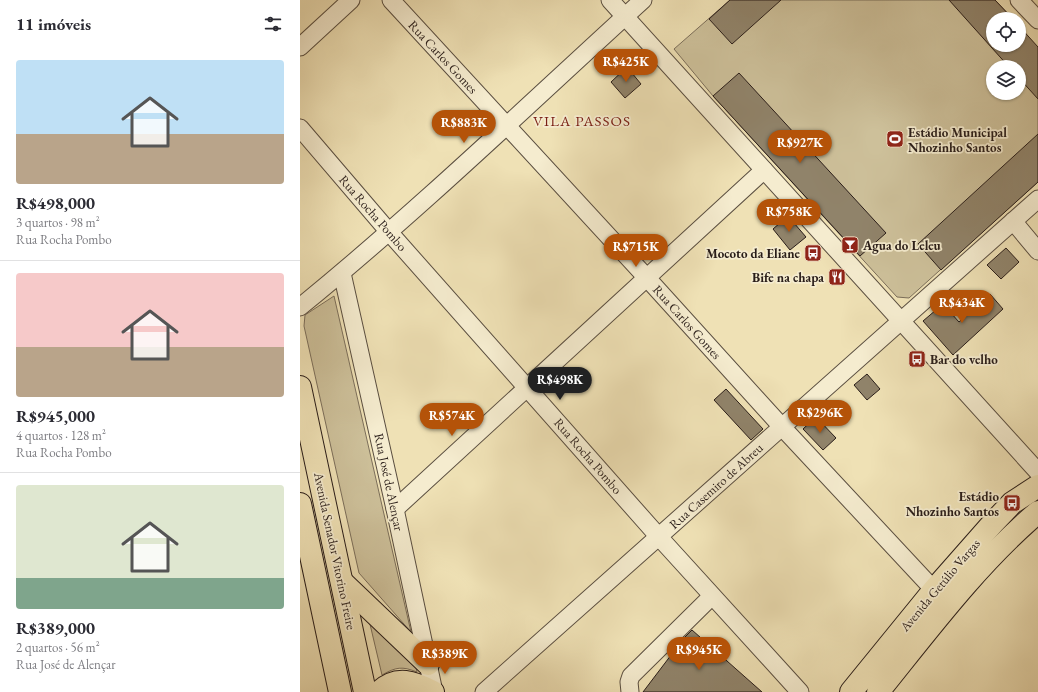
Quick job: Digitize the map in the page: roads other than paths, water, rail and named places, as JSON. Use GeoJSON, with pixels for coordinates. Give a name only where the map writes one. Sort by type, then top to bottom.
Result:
{"type":"FeatureCollection","features":[{"type":"Feature","properties":{"kind":"main road","name":"Avenida Senador Vitorino Freire"},"geometry":{"type":"LineString","coordinates":[[300,387],[365,692]]}},
{"type":"Feature","properties":{"kind":"main road","name":"Avenida Getúlio Vargas"},"geometry":{"type":"LineString","coordinates":[[851,692],[934,590],[993,523],[1012,503],[1038,486]]}},
{"type":"Feature","properties":{"kind":"main road","name":"Avenida Senador Vitorino Freire"},"geometry":{"type":"LineString","coordinates":[[300,504],[340,692]]}},
{"type":"Feature","properties":{"kind":"main road","name":"Avenida Getúlio Vargas"},"geometry":{"type":"LineString","coordinates":[[878,692],[994,552],[1038,512]]}},
{"type":"Feature","properties":{"kind":"main road"},"geometry":{"type":"LineString","coordinates":[[342,582],[428,664]]}},
{"type":"Feature","properties":{"kind":"main road"},"geometry":{"type":"LineString","coordinates":[[891,675],[901,651],[940,603],[939,595],[934,590]]}},
{"type":"Feature","properties":{"kind":"main road"},"geometry":{"type":"LineString","coordinates":[[379,692],[392,683],[400,681],[414,683],[433,692]]}},
{"type":"Feature","properties":{"kind":"street"},"geometry":{"type":"LineString","coordinates":[[300,47],[351,0]]}},
{"type":"Feature","properties":{"kind":"street","name":"Rua Carlos Gomes"},"geometry":{"type":"LineString","coordinates":[[391,0],[782,427],[934,590]]}},
{"type":"Feature","properties":{"kind":"street"},"geometry":{"type":"LineString","coordinates":[[610,0],[1038,472]]}},
{"type":"Feature","properties":{"kind":"street"},"geometry":{"type":"LineString","coordinates":[[300,307],[389,232],[643,0]]}},
{"type":"Feature","properties":{"kind":"street"},"geometry":{"type":"LineString","coordinates":[[1019,0],[1038,20]]}},
{"type":"Feature","properties":{"kind":"street","name":"Rua Rocha Pombo"},"geometry":{"type":"LineString","coordinates":[[300,128],[389,232],[528,387],[659,537],[800,692]]}},
{"type":"Feature","properties":{"kind":"street"},"geometry":{"type":"LineString","coordinates":[[395,509],[764,170]]}},
{"type":"Feature","properties":{"kind":"street","name":"Rua Casemiro de Abreu"},"geometry":{"type":"LineString","coordinates":[[484,692],[1038,199]]}},
{"type":"Feature","properties":{"kind":"street"},"geometry":{"type":"LineString","coordinates":[[1013,221],[1038,251]]}},
{"type":"Feature","properties":{"kind":"street","name":"Rua José de Alençar"},"geometry":{"type":"LineString","coordinates":[[342,273],[395,509],[433,692]]}},
{"type":"Feature","properties":{"kind":"street"},"geometry":{"type":"LineString","coordinates":[[630,692],[629,682],[631,676],[712,596]]}},
{"type":"Feature","properties":{"kind":"place","name":"Estádio Municipal Nhozinho Santos"},"geometry":{"type":"Point","coordinates":[895,139]}},
{"type":"Feature","properties":{"kind":"place","name":"Agua do Leleu"},"geometry":{"type":"Point","coordinates":[850,245]}},
{"type":"Feature","properties":{"kind":"place","name":"Mocoto da Eliane"},"geometry":{"type":"Point","coordinates":[813,253]}},
{"type":"Feature","properties":{"kind":"place","name":"Bife na chapa"},"geometry":{"type":"Point","coordinates":[837,277]}},
{"type":"Feature","properties":{"kind":"place","name":"Bar do velho"},"geometry":{"type":"Point","coordinates":[917,359]}},
{"type":"Feature","properties":{"kind":"place","name":"Estádio Nhozinho Santos"},"geometry":{"type":"Point","coordinates":[1012,503]}},
{"type":"Feature","properties":{"kind":"district","name":"VILA PASSOS"},"geometry":{"type":"Point","coordinates":[582,120]}}]}
